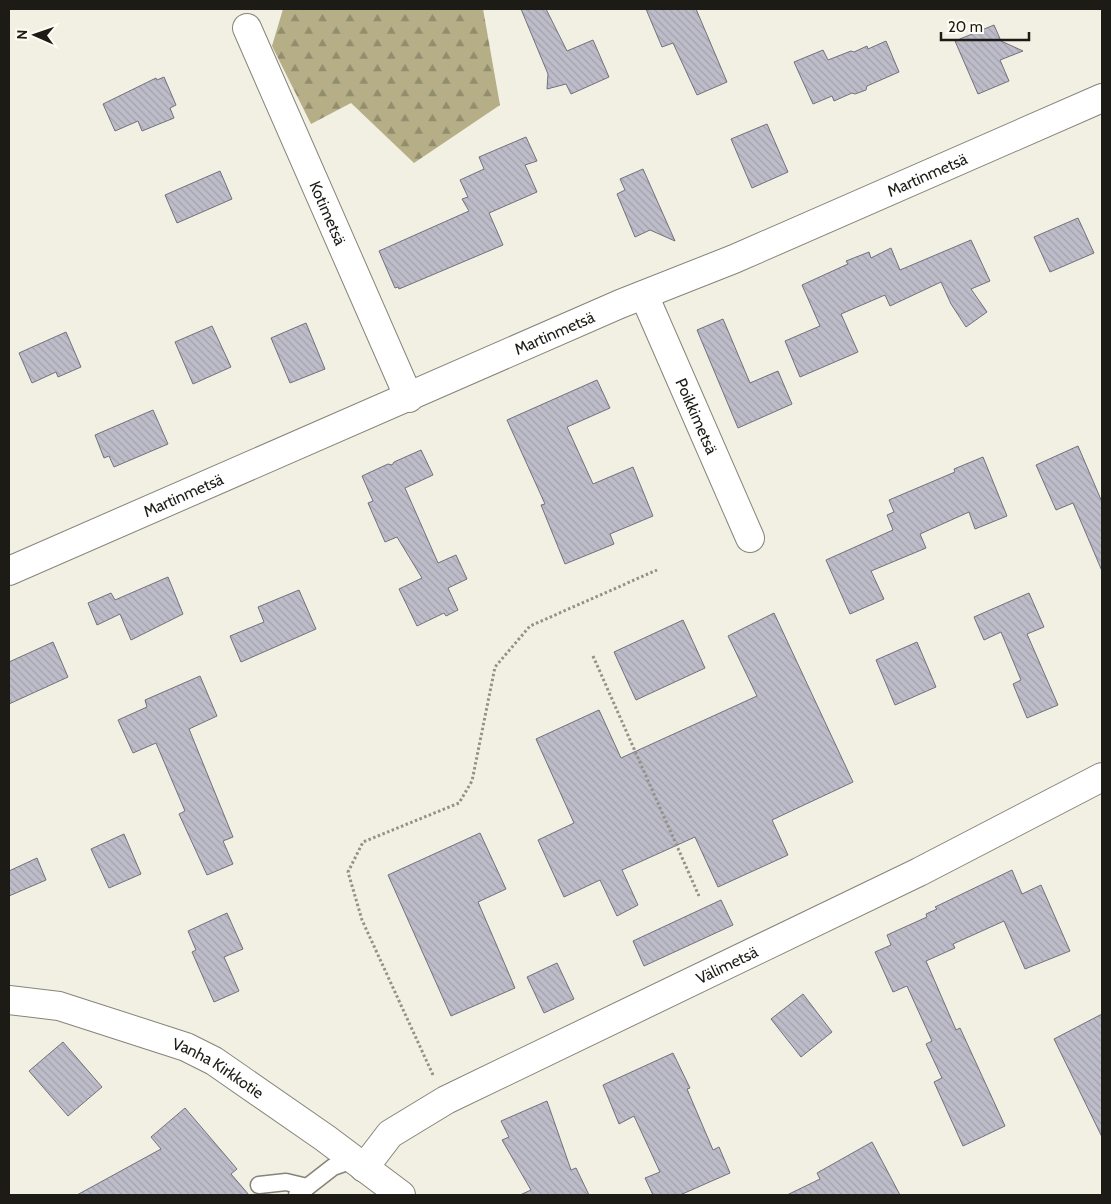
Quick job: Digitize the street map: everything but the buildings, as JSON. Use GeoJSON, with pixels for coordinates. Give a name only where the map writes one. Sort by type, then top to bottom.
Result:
{"type":"FeatureCollection","features":[{"type":"Feature","properties":{"kind":"street","name":"Kotimetsä"},"geometry":{"type":"LineString","coordinates":[[247,28],[409,398]]}},
{"type":"Feature","properties":{"kind":"street","name":"Martinmetsä"},"geometry":{"type":"LineString","coordinates":[[9,572],[1102,98]]}},
{"type":"Feature","properties":{"kind":"street","name":"Poikkimetsä"},"geometry":{"type":"LineString","coordinates":[[644,295],[750,538]]}},
{"type":"Feature","properties":{"kind":"street","name":"Välimetsä"},"geometry":{"type":"LineString","coordinates":[[359,1164],[390,1134],[446,1100],[919,872],[1102,777]]}},
{"type":"Feature","properties":{"kind":"street","name":"Vanha Kirkkotie"},"geometry":{"type":"LineString","coordinates":[[9,1002],[59,1006],[186,1047],[214,1061],[401,1195]]}},
{"type":"Feature","properties":{"kind":"lane"},"geometry":{"type":"LineString","coordinates":[[260,1185],[286,1182],[302,1191],[333,1168],[359,1164]]}},
{"type":"Feature","properties":{"kind":"path"},"geometry":{"type":"LineString","coordinates":[[446,1100],[362,920],[348,872],[363,842],[459,803],[472,780],[495,666],[530,626],[657,570]]}},
{"type":"Feature","properties":{"kind":"path"},"geometry":{"type":"LineString","coordinates":[[593,656],[699,896]]}},
{"type":"Feature","properties":{"kind":"green space"},"geometry":{"type":"Polygon","coordinates":[[[283,9],[483,9],[500,105],[414,163],[351,103],[311,124],[272,46],[283,9]]]}}]}
